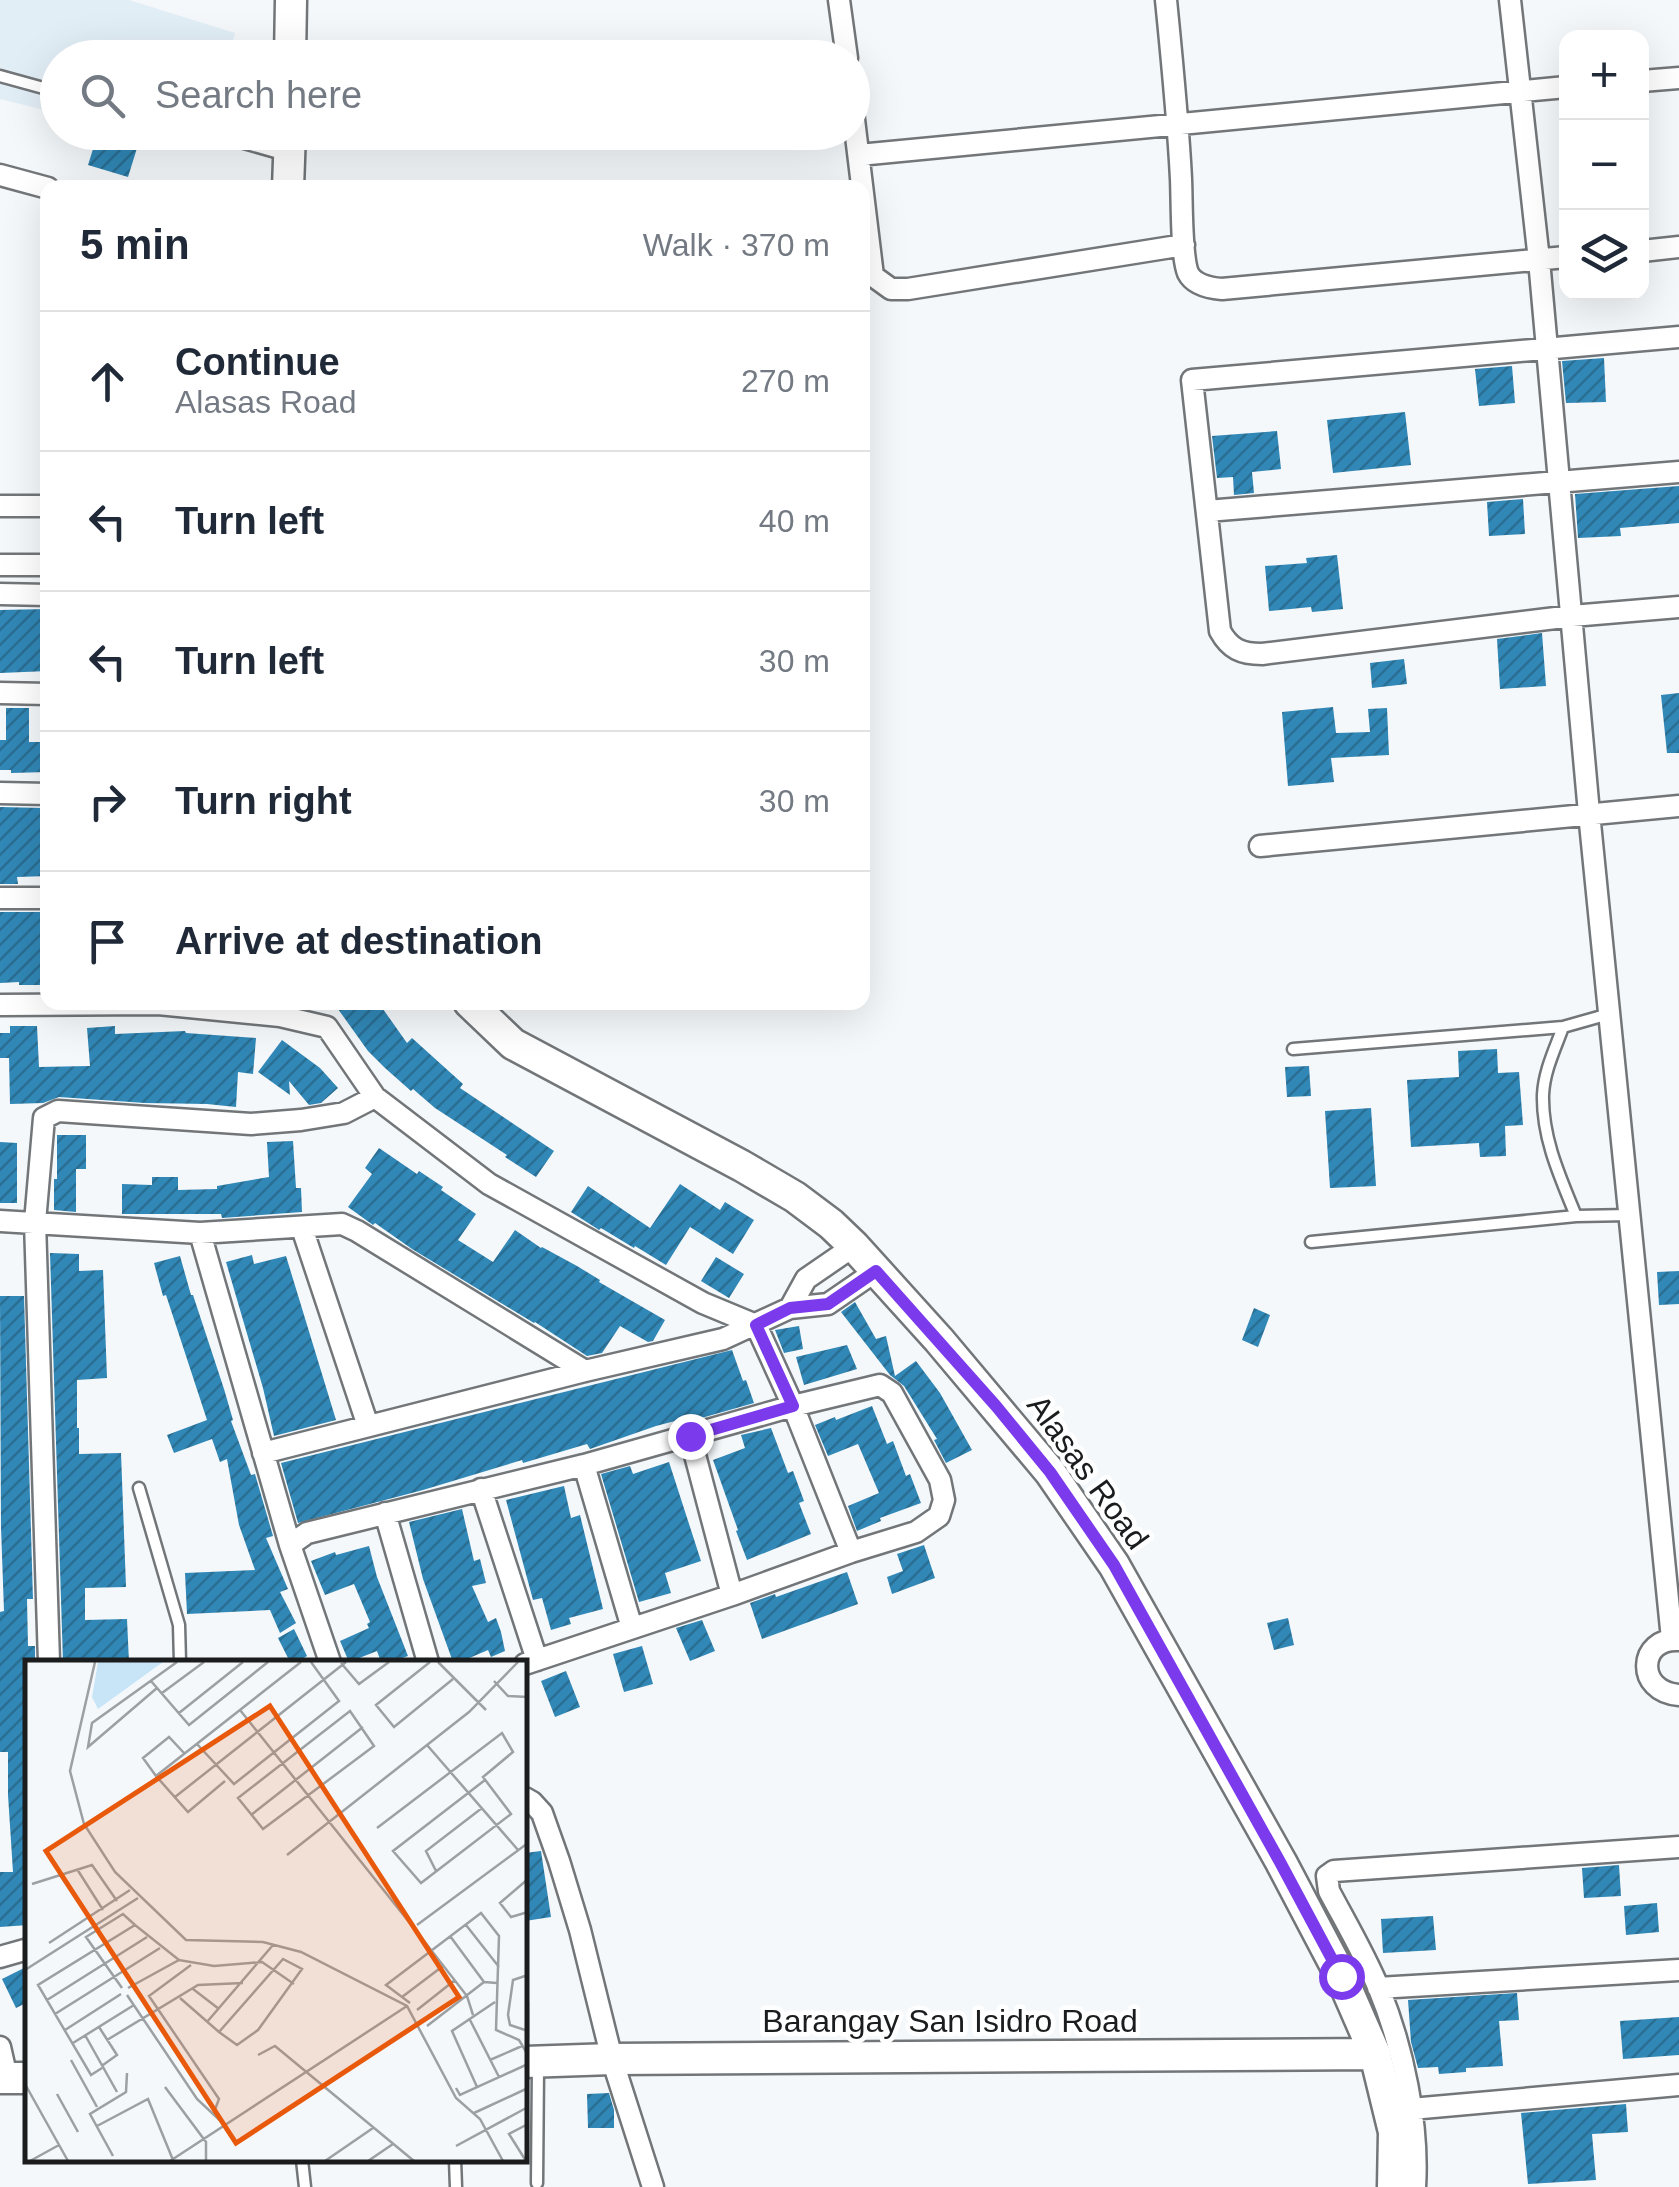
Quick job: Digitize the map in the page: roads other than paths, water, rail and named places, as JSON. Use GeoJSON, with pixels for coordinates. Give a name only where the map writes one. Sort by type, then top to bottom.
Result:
{"type":"FeatureCollection","features":[{"type":"Feature","properties":{"kind":"street"},"geometry":{"type":"LineString","coordinates":[[290,40],[291,0]]}},
{"type":"Feature","properties":{"kind":"street"},"geometry":{"type":"LineString","coordinates":[[839,0],[844,40]]}},
{"type":"Feature","properties":{"kind":"street"},"geometry":{"type":"LineString","coordinates":[[1166,0],[1184,245],[1188,273],[1195,281],[1222,290],[1559,258]]}},
{"type":"Feature","properties":{"kind":"street"},"geometry":{"type":"LineString","coordinates":[[1510,0],[1629,1215],[1676,1639],[1660,1643],[1646,1663],[1654,1687],[1665,1694],[1678,1695],[1679,1711]]}},
{"type":"Feature","properties":{"kind":"street"},"geometry":{"type":"LineString","coordinates":[[1649,80],[1679,78]]}},
{"type":"Feature","properties":{"kind":"street"},"geometry":{"type":"LineString","coordinates":[[859,155],[1559,87]]}},
{"type":"Feature","properties":{"kind":"street"},"geometry":{"type":"LineString","coordinates":[[288,180],[290,150]]}},
{"type":"Feature","properties":{"kind":"street"},"geometry":{"type":"LineString","coordinates":[[858,150],[862,180]]}},
{"type":"Feature","properties":{"kind":"street"},"geometry":{"type":"LineString","coordinates":[[0,175],[40,186]]}},
{"type":"Feature","properties":{"kind":"street"},"geometry":{"type":"LineString","coordinates":[[870,250],[873,276],[891,289],[908,289],[1184,245]]}},
{"type":"Feature","properties":{"kind":"street"},"geometry":{"type":"LineString","coordinates":[[1649,250],[1679,248]]}},
{"type":"Feature","properties":{"kind":"street"},"geometry":{"type":"LineString","coordinates":[[1679,337],[1192,380],[1220,631],[1232,648],[1244,654],[1679,606]]}},
{"type":"Feature","properties":{"kind":"street"},"geometry":{"type":"LineString","coordinates":[[1207,511],[1679,472]]}},
{"type":"Feature","properties":{"kind":"street"},"geometry":{"type":"LineString","coordinates":[[0,506],[40,506]]}},
{"type":"Feature","properties":{"kind":"street"},"geometry":{"type":"LineString","coordinates":[[0,565],[40,565]]}},
{"type":"Feature","properties":{"kind":"street"},"geometry":{"type":"LineString","coordinates":[[0,594],[40,594]]}},
{"type":"Feature","properties":{"kind":"street"},"geometry":{"type":"LineString","coordinates":[[0,694],[40,694]]}},
{"type":"Feature","properties":{"kind":"street"},"geometry":{"type":"LineString","coordinates":[[0,793],[40,794]]}},
{"type":"Feature","properties":{"kind":"street"},"geometry":{"type":"LineString","coordinates":[[1260,846],[1679,806]]}},
{"type":"Feature","properties":{"kind":"street"},"geometry":{"type":"LineString","coordinates":[[0,898],[40,898]]}},
{"type":"Feature","properties":{"kind":"street"},"geometry":{"type":"LineString","coordinates":[[0,1005],[40,1005]]}},
{"type":"Feature","properties":{"kind":"street"},"geometry":{"type":"LineString","coordinates":[[219,1010],[280,1016],[327,1027]]}},
{"type":"Feature","properties":{"kind":"street"},"geometry":{"type":"LineString","coordinates":[[318,1010],[375,1097],[489,1184],[704,1302],[756,1325],[851,1552]]}},
{"type":"Feature","properties":{"kind":"street","name":"Alasas Road"},"geometry":{"type":"LineString","coordinates":[[477,1010],[513,1044],[725,1157],[795,1197],[831,1224],[996,1406],[1050,1472],[1114,1565],[1341,1976],[1375,2054],[1394,2132],[1393,2187]]}},
{"type":"Feature","properties":{"kind":"street"},"geometry":{"type":"LineString","coordinates":[[49,1660],[35,1222],[44,1118],[58,1111],[251,1124],[344,1113],[375,1097]]}},
{"type":"Feature","properties":{"kind":"street"},"geometry":{"type":"LineString","coordinates":[[0,1221],[200,1233],[342,1224],[585,1371]]}},
{"type":"Feature","properties":{"kind":"street"},"geometry":{"type":"LineString","coordinates":[[302,1228],[368,1426]]}},
{"type":"Feature","properties":{"kind":"street"},"geometry":{"type":"LineString","coordinates":[[200,1233],[290,1546],[329,1660]]}},
{"type":"Feature","properties":{"kind":"street"},"geometry":{"type":"LineString","coordinates":[[790,1308],[806,1279],[854,1246]]}},
{"type":"Feature","properties":{"kind":"street"},"geometry":{"type":"LineString","coordinates":[[264,1453],[723,1339],[790,1308],[828,1304],[876,1271]]}},
{"type":"Feature","properties":{"kind":"street"},"geometry":{"type":"LineString","coordinates":[[290,1546],[307,1533],[481,1489],[584,1465],[880,1385],[892,1393],[905,1412],[940,1480],[944,1500],[940,1516],[916,1532],[531,1662],[481,1489]]}},
{"type":"Feature","properties":{"kind":"street"},"geometry":{"type":"LineString","coordinates":[[690,1436],[732,1596]]}},
{"type":"Feature","properties":{"kind":"street"},"geometry":{"type":"LineString","coordinates":[[584,1465],[632,1628]]}},
{"type":"Feature","properties":{"kind":"street"},"geometry":{"type":"LineString","coordinates":[[386,1513],[427,1660]]}},
{"type":"Feature","properties":{"kind":"street"},"geometry":{"type":"LineString","coordinates":[[528,1801],[542,1813],[559,1861],[612,2059],[653,2187]]}},
{"type":"Feature","properties":{"kind":"street"},"geometry":{"type":"LineString","coordinates":[[1416,2187],[1411,2109],[1398,2042],[1378,1988],[1329,1891],[1327,1876],[1334,1871],[1679,1846]]}},
{"type":"Feature","properties":{"kind":"street"},"geometry":{"type":"LineString","coordinates":[[0,1957],[25,1950]]}},
{"type":"Feature","properties":{"kind":"street"},"geometry":{"type":"LineString","coordinates":[[1378,1988],[1679,1970]]}},
{"type":"Feature","properties":{"kind":"street"},"geometry":{"type":"LineString","coordinates":[[0,2047],[12,2078]]}},
{"type":"Feature","properties":{"kind":"street","name":"Barangay San Isidro Road"},"geometry":{"type":"LineString","coordinates":[[532,2062],[1375,2054]]}},
{"type":"Feature","properties":{"kind":"street"},"geometry":{"type":"LineString","coordinates":[[1411,2109],[1679,2086]]}},
{"type":"Feature","properties":{"kind":"lane"},"geometry":{"type":"LineString","coordinates":[[0,76],[40,87]]}},
{"type":"Feature","properties":{"kind":"lane"},"geometry":{"type":"LineString","coordinates":[[1293,1049],[1563,1027],[1610,1014]]}},
{"type":"Feature","properties":{"kind":"lane"},"geometry":{"type":"LineString","coordinates":[[1563,1027],[1549,1062],[1543,1092],[1546,1131],[1576,1216]]}},
{"type":"Feature","properties":{"kind":"lane"},"geometry":{"type":"LineString","coordinates":[[1312,1242],[1576,1216],[1629,1215]]}},
{"type":"Feature","properties":{"kind":"lane"},"geometry":{"type":"LineString","coordinates":[[140,1488],[179,1625],[180,1660]]}},
{"type":"Feature","properties":{"kind":"lane"},"geometry":{"type":"LineString","coordinates":[[532,2062],[537,2183]]}},
{"type":"Feature","properties":{"kind":"lane"},"geometry":{"type":"LineString","coordinates":[[302,2162],[305,2187]]}},
{"type":"Feature","properties":{"kind":"lane"},"geometry":{"type":"LineString","coordinates":[[455,2162],[456,2187]]}}]}
